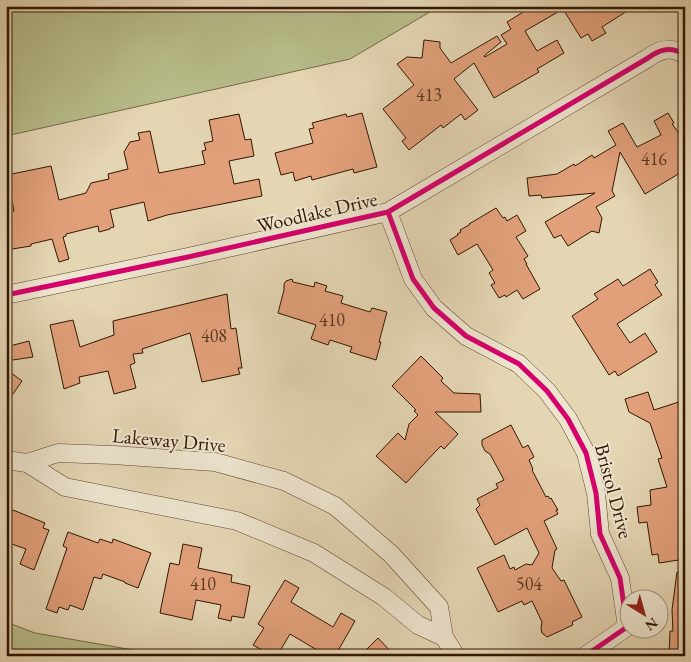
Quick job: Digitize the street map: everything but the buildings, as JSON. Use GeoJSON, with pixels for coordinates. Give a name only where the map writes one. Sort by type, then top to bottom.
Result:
{"type":"FeatureCollection","features":[{"type":"Feature","properties":{"kind":"street","name":"Woodlake Drive"},"geometry":{"type":"LineString","coordinates":[[6,295],[188,257],[388,212],[656,52],[664,49],[674,50],[685,55]]}},
{"type":"Feature","properties":{"kind":"street","name":"Bristol Drive"},"geometry":{"type":"LineString","coordinates":[[388,212],[413,279],[434,308],[466,336],[518,364],[547,391],[568,419],[586,453],[596,493],[600,534],[620,578],[627,627],[585,656]]}},
{"type":"Feature","properties":{"kind":"street","name":"Lakeway Drive"},"geometry":{"type":"LineString","coordinates":[[6,460],[27,462],[58,453],[215,462],[284,481],[335,506],[391,554],[439,607],[444,637],[456,656]]}},
{"type":"Feature","properties":{"kind":"street","name":"Lakeway Drive"},"geometry":{"type":"LineString","coordinates":[[27,462],[65,487],[237,521],[314,553],[384,597],[418,625],[444,637]]}},
{"type":"Feature","properties":{"kind":"green space"},"geometry":{"type":"Polygon","coordinates":[[[6,6],[440,6],[350,59],[6,136],[6,6]]]}},
{"type":"Feature","properties":{"kind":"green space"},"geometry":{"type":"Polygon","coordinates":[[[6,622],[35,633],[145,652],[156,656],[6,656],[6,622]]]}},
{"type":"Feature","properties":{"kind":"cycle path"},"geometry":{"type":"LineString","coordinates":[[6,295],[188,257],[388,212],[657,52],[675,50],[685,55]]}},
{"type":"Feature","properties":{"kind":"cycle path"},"geometry":{"type":"LineString","coordinates":[[388,212],[413,279],[434,308],[466,336],[519,364],[547,391],[568,419],[586,453],[596,493],[600,534],[620,578],[627,627],[585,656]]}}]}
